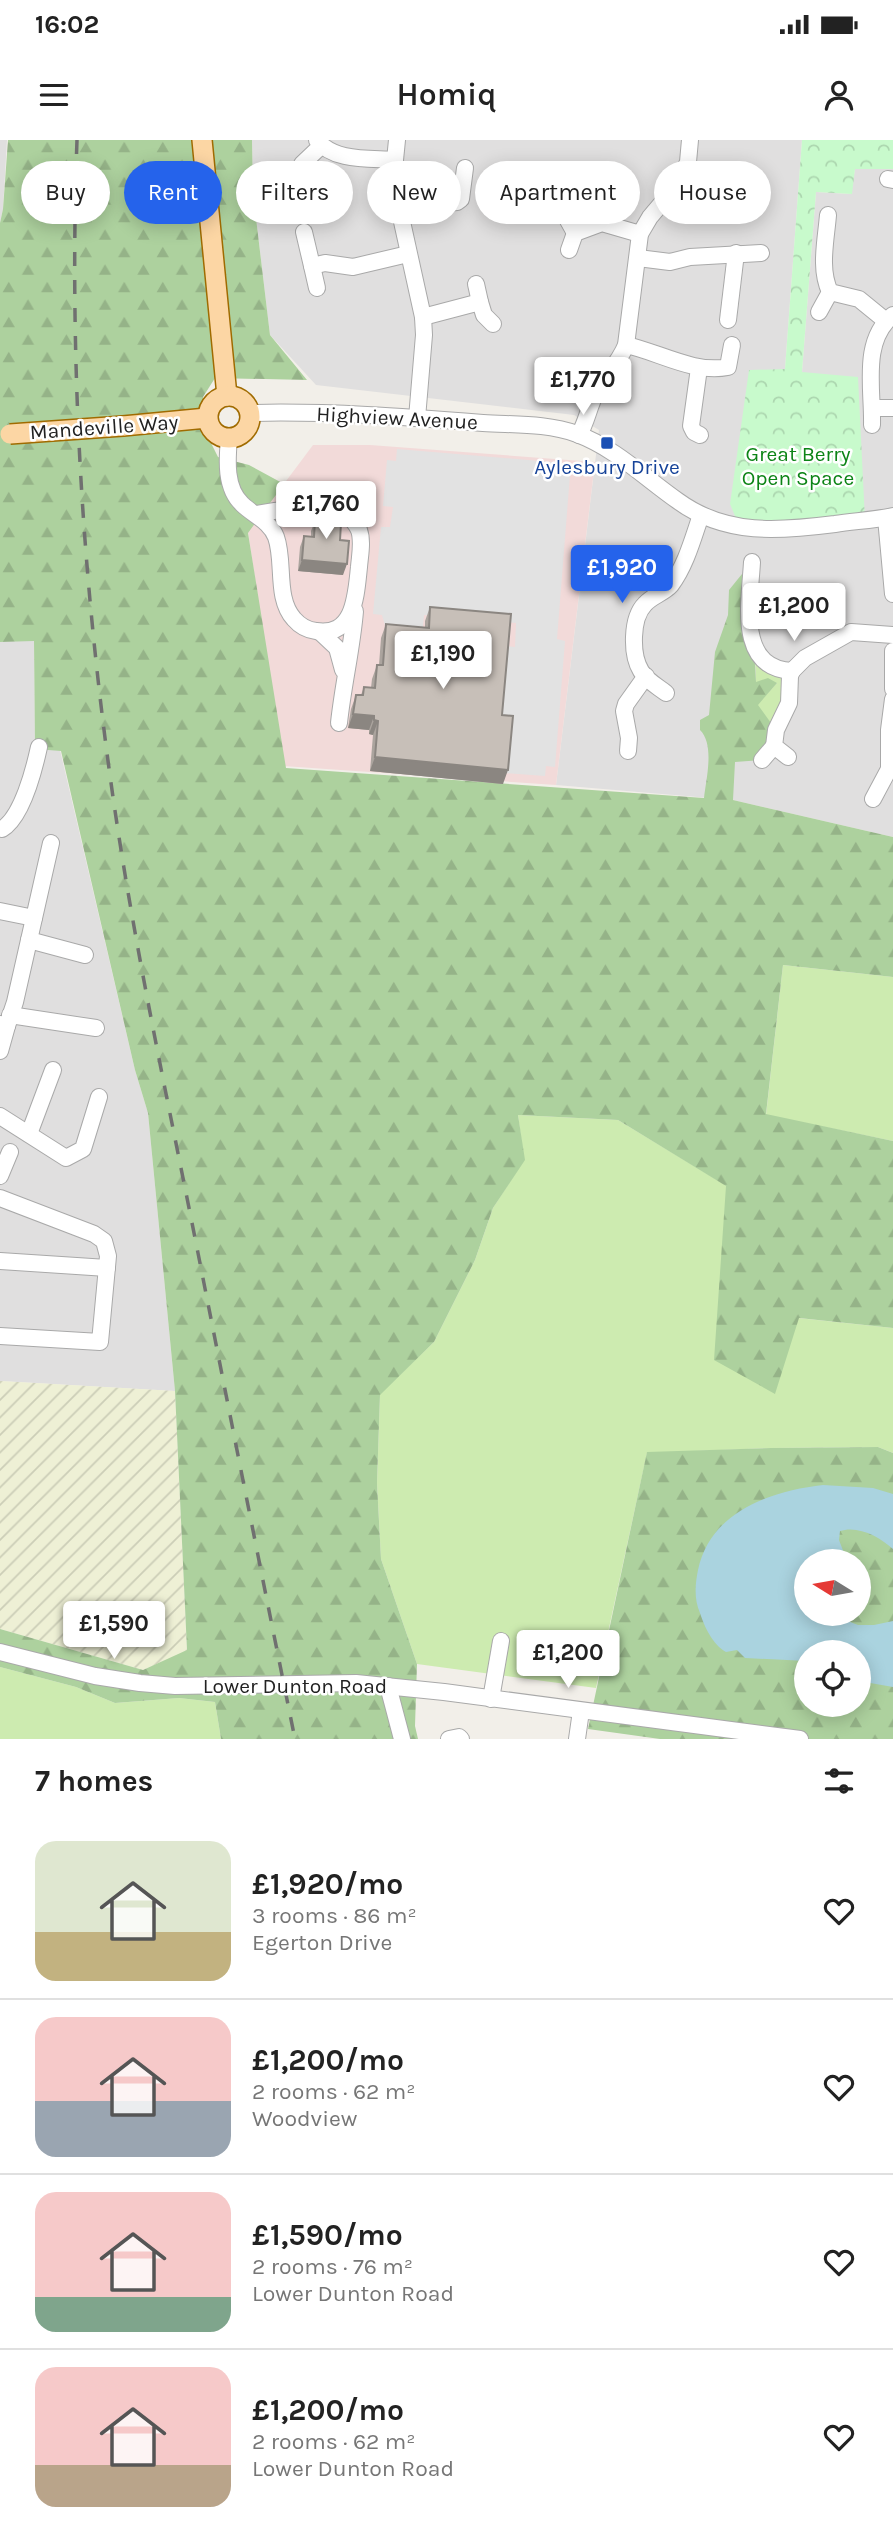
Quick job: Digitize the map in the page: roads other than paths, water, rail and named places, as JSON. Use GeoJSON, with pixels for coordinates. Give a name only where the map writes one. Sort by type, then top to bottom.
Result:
{"type":"FeatureCollection","features":[{"type":"Feature","properties":{"kind":"main road"},"geometry":{"type":"LineString","coordinates":[[202,140],[227,396],[243,401],[250,413],[250,421],[245,431],[229,439]]}},
{"type":"Feature","properties":{"kind":"main road","name":"Mandeville Way"},"geometry":{"type":"LineString","coordinates":[[227,396],[217,399],[210,406],[207,418],[214,433],[229,439]]}},
{"type":"Feature","properties":{"kind":"main road","name":"Mandeville Way"},"geometry":{"type":"LineString","coordinates":[[5,434],[207,418]]}},
{"type":"Feature","properties":{"kind":"street"},"geometry":{"type":"LineString","coordinates":[[304,161],[319,143],[350,158],[396,160],[397,140]]}},
{"type":"Feature","properties":{"kind":"street"},"geometry":{"type":"LineString","coordinates":[[579,435],[595,395],[607,373],[623,354],[626,345],[640,234],[650,217],[678,184],[688,162],[690,140]]}},
{"type":"Feature","properties":{"kind":"street"},"geometry":{"type":"LineString","coordinates":[[461,199],[465,168]]}},
{"type":"Feature","properties":{"kind":"street"},"geometry":{"type":"LineString","coordinates":[[828,215],[824,263],[826,284],[830,292],[859,299],[889,318],[874,345],[872,356],[872,417],[893,408]]}},
{"type":"Feature","properties":{"kind":"street"},"geometry":{"type":"LineString","coordinates":[[575,233],[602,223],[640,234]]}},
{"type":"Feature","properties":{"kind":"street"},"geometry":{"type":"LineString","coordinates":[[402,224],[423,317],[417,418]]}},
{"type":"Feature","properties":{"kind":"street"},"geometry":{"type":"LineString","coordinates":[[569,250],[575,233],[570,224]]}},
{"type":"Feature","properties":{"kind":"street"},"geometry":{"type":"LineString","coordinates":[[304,232],[317,288]]}},
{"type":"Feature","properties":{"kind":"street"},"geometry":{"type":"LineString","coordinates":[[729,320],[736,253]]}},
{"type":"Feature","properties":{"kind":"street"},"geometry":{"type":"LineString","coordinates":[[638,258],[670,262],[690,257],[761,253]]}},
{"type":"Feature","properties":{"kind":"street"},"geometry":{"type":"LineString","coordinates":[[313,266],[325,263],[353,267],[408,254]]}},
{"type":"Feature","properties":{"kind":"street"},"geometry":{"type":"LineString","coordinates":[[477,284],[484,315],[493,324]]}},
{"type":"Feature","properties":{"kind":"street"},"geometry":{"type":"LineString","coordinates":[[819,312],[830,292]]}},
{"type":"Feature","properties":{"kind":"street"},"geometry":{"type":"LineString","coordinates":[[423,317],[480,302]]}},
{"type":"Feature","properties":{"kind":"street"},"geometry":{"type":"LineString","coordinates":[[626,345],[699,368],[722,369],[728,368],[732,345]]}},
{"type":"Feature","properties":{"kind":"street"},"geometry":{"type":"LineString","coordinates":[[699,368],[691,426],[694,432],[700,435]]}},
{"type":"Feature","properties":{"kind":"street","name":"Highview Avenue"},"geometry":{"type":"LineString","coordinates":[[250,413],[293,412],[543,426],[579,435],[610,451],[678,502],[728,526],[758,530],[799,528],[890,517]]}},
{"type":"Feature","properties":{"kind":"street"},"geometry":{"type":"LineString","coordinates":[[229,439],[228,472],[233,489],[240,503],[268,525],[276,537],[287,609],[295,621],[306,629],[330,631],[345,624],[355,606]]}},
{"type":"Feature","properties":{"kind":"street"},"geometry":{"type":"LineString","coordinates":[[256,514],[301,508],[336,511],[347,515],[360,532],[353,631],[343,680],[339,723]]}},
{"type":"Feature","properties":{"kind":"street"},"geometry":{"type":"LineString","coordinates":[[666,693],[646,677],[637,662],[635,631],[639,611],[645,603],[670,586],[686,556],[701,515]]}},
{"type":"Feature","properties":{"kind":"street"},"geometry":{"type":"LineString","coordinates":[[890,517],[893,594]]}},
{"type":"Feature","properties":{"kind":"street"},"geometry":{"type":"LineString","coordinates":[[752,562],[750,638],[755,650],[771,666],[792,671]]}},
{"type":"Feature","properties":{"kind":"street"},"geometry":{"type":"LineString","coordinates":[[320,632],[337,648],[342,662],[343,680]]}},
{"type":"Feature","properties":{"kind":"street"},"geometry":{"type":"LineString","coordinates":[[762,760],[774,746],[776,730],[789,703],[792,671],[805,658],[851,632],[893,635]]}},
{"type":"Feature","properties":{"kind":"street"},"geometry":{"type":"LineString","coordinates":[[893,651],[893,689]]}},
{"type":"Feature","properties":{"kind":"street"},"geometry":{"type":"LineString","coordinates":[[628,751],[629,730],[624,711],[626,704],[646,677]]}},
{"type":"Feature","properties":{"kind":"street"},"geometry":{"type":"LineString","coordinates":[[873,799],[891,774],[889,730],[893,699]]}},
{"type":"Feature","properties":{"kind":"street"},"geometry":{"type":"LineString","coordinates":[[774,746],[788,757]]}},
{"type":"Feature","properties":{"kind":"street"},"geometry":{"type":"LineString","coordinates":[[1,834],[12,822],[34,769],[39,747]]}},
{"type":"Feature","properties":{"kind":"street"},"geometry":{"type":"LineString","coordinates":[[0,1051],[51,843]]}},
{"type":"Feature","properties":{"kind":"street"},"geometry":{"type":"LineString","coordinates":[[0,911],[34,918]]}},
{"type":"Feature","properties":{"kind":"street"},"geometry":{"type":"LineString","coordinates":[[29,940],[85,955]]}},
{"type":"Feature","properties":{"kind":"street"},"geometry":{"type":"LineString","coordinates":[[6,1022],[96,1028]]}},
{"type":"Feature","properties":{"kind":"street"},"geometry":{"type":"LineString","coordinates":[[29,1134],[53,1070]]}},
{"type":"Feature","properties":{"kind":"street"},"geometry":{"type":"LineString","coordinates":[[0,1115],[66,1158],[83,1149],[99,1097]]}},
{"type":"Feature","properties":{"kind":"street"},"geometry":{"type":"LineString","coordinates":[[0,1176],[10,1152]]}},
{"type":"Feature","properties":{"kind":"street"},"geometry":{"type":"LineString","coordinates":[[0,1198],[94,1234],[104,1241],[108,1256],[100,1342],[0,1336]]}},
{"type":"Feature","properties":{"kind":"street"},"geometry":{"type":"LineString","coordinates":[[0,1261],[107,1268]]}},
{"type":"Feature","properties":{"kind":"street"},"geometry":{"type":"LineString","coordinates":[[491,1699],[501,1641]]}},
{"type":"Feature","properties":{"kind":"street","name":"Lower Dunton Road"},"geometry":{"type":"LineString","coordinates":[[0,1652],[95,1676],[140,1683],[200,1686],[331,1682],[388,1686],[800,1739]]}},
{"type":"Feature","properties":{"kind":"street"},"geometry":{"type":"LineString","coordinates":[[388,1686],[402,1739]]}},
{"type":"Feature","properties":{"kind":"street"},"geometry":{"type":"LineString","coordinates":[[577,1739],[581,1711]]}},
{"type":"Feature","properties":{"kind":"street"},"geometry":{"type":"LineString","coordinates":[[449,1739],[461,1739]]}},
{"type":"Feature","properties":{"kind":"water"},"geometry":{"type":"Polygon","coordinates":[[[823,1485],[873,1488],[893,1494],[893,1549],[868,1533],[847,1530],[840,1531],[839,1540],[842,1549],[794,1549],[794,1626],[872,1626],[893,1621],[893,1687],[871,1683],[871,1640],[794,1640],[794,1660],[745,1658],[737,1650],[726,1652],[717,1645],[704,1624],[698,1608],[696,1581],[705,1550],[715,1533],[745,1508],[763,1499],[823,1485]]]}},
{"type":"Feature","properties":{"kind":"railway"},"geometry":{"type":"LineString","coordinates":[[77,140],[75,305],[80,469],[93,634],[113,797],[152,1025],[295,1739]]}},
{"type":"Feature","properties":{"kind":"place","name":"Aylesbury Drive"},"geometry":{"type":"Point","coordinates":[607,443]}},
{"type":"Feature","properties":{"kind":"park label","name":"Great Berry Open Space"},"geometry":{"type":"Point","coordinates":[798,466]}}]}
